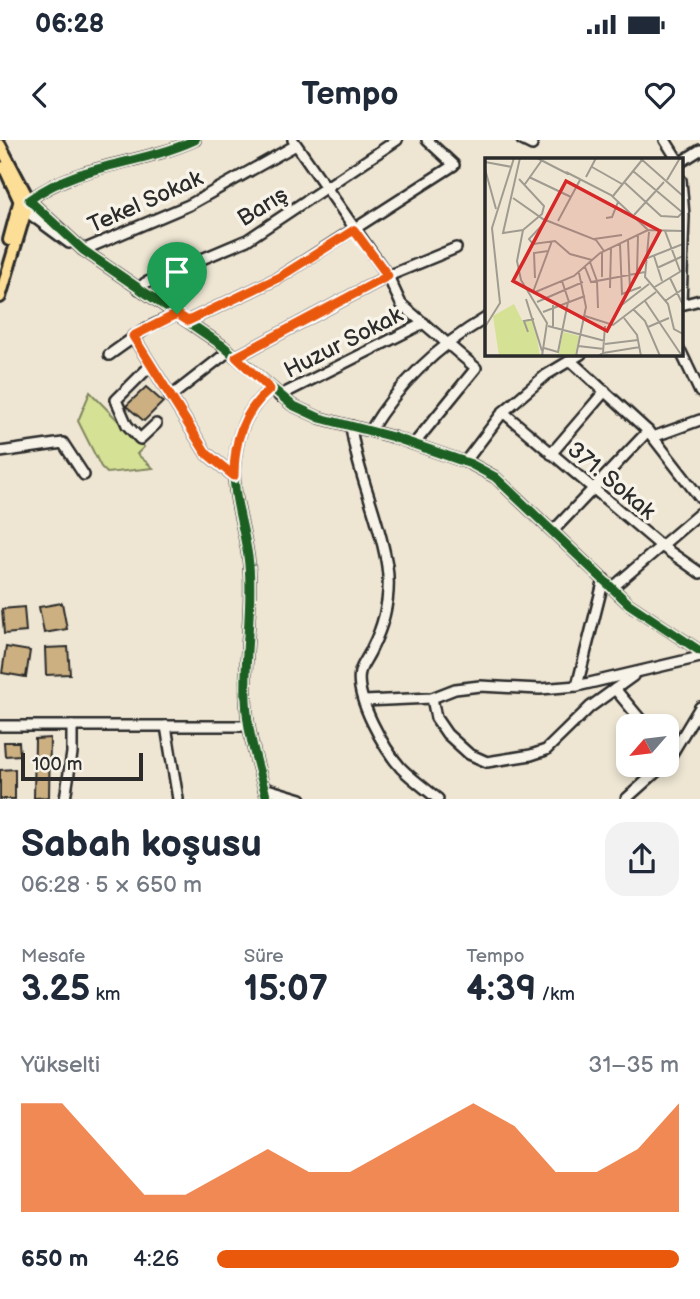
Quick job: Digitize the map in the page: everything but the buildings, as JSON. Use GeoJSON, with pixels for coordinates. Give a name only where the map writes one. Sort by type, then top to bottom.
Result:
{"type":"FeatureCollection","features":[{"type":"Feature","properties":{"kind":"main road"},"geometry":{"type":"LineString","coordinates":[[0,145],[25,205],[0,298]]}},
{"type":"Feature","properties":{"kind":"main road"},"geometry":{"type":"LineString","coordinates":[[0,158],[25,205],[0,282]]}},
{"type":"Feature","properties":{"kind":"street"},"geometry":{"type":"LineString","coordinates":[[195,140],[162,154],[81,171],[25,205],[83,250],[188,321],[232,354],[279,396],[307,413],[414,444],[465,462],[495,477],[554,530],[629,604],[700,652]]}},
{"type":"Feature","properties":{"kind":"street","name":"Barış"},"geometry":{"type":"LineString","coordinates":[[139,289],[145,283],[247,240],[397,140]]}},
{"type":"Feature","properties":{"kind":"street"},"geometry":{"type":"LineString","coordinates":[[188,321],[278,278],[454,166],[427,140]]}},
{"type":"Feature","properties":{"kind":"street"},"geometry":{"type":"LineString","coordinates":[[522,140],[532,145]]}},
{"type":"Feature","properties":{"kind":"street"},"geometry":{"type":"LineString","coordinates":[[665,140],[678,158]]}},
{"type":"Feature","properties":{"kind":"street"},"geometry":{"type":"LineString","coordinates":[[294,143],[388,276],[401,304],[476,368],[414,444]]}},
{"type":"Feature","properties":{"kind":"street","name":"Tekel Sokak"},"geometry":{"type":"LineString","coordinates":[[83,250],[189,205],[294,143]]}},
{"type":"Feature","properties":{"kind":"street"},"geometry":{"type":"LineString","coordinates":[[682,159],[700,150]]}},
{"type":"Feature","properties":{"kind":"street"},"geometry":{"type":"LineString","coordinates":[[682,192],[682,275]]}},
{"type":"Feature","properties":{"kind":"street"},"geometry":{"type":"LineString","coordinates":[[170,397],[232,354],[388,276],[456,248]]}},
{"type":"Feature","properties":{"kind":"street"},"geometry":{"type":"LineString","coordinates":[[682,304],[700,300]]}},
{"type":"Feature","properties":{"kind":"street"},"geometry":{"type":"LineString","coordinates":[[109,355],[133,336],[177,314]]}},
{"type":"Feature","properties":{"kind":"street"},"geometry":{"type":"LineString","coordinates":[[370,431],[419,367],[485,319]]}},
{"type":"Feature","properties":{"kind":"street","name":"Huzur Sokak"},"geometry":{"type":"LineString","coordinates":[[279,396],[424,323]]}},
{"type":"Feature","properties":{"kind":"street"},"geometry":{"type":"LineString","coordinates":[[133,336],[206,453],[234,476]]}},
{"type":"Feature","properties":{"kind":"street"},"geometry":{"type":"LineString","coordinates":[[682,354],[700,392]]}},
{"type":"Feature","properties":{"kind":"street"},"geometry":{"type":"LineString","coordinates":[[465,462],[503,412],[546,375],[579,355]]}},
{"type":"Feature","properties":{"kind":"street"},"geometry":{"type":"LineString","coordinates":[[570,360],[650,434],[700,498]]}},
{"type":"Feature","properties":{"kind":"street"},"geometry":{"type":"LineString","coordinates":[[150,366],[116,400],[127,425],[140,439],[156,424]]}},
{"type":"Feature","properties":{"kind":"street"},"geometry":{"type":"LineString","coordinates":[[270,389],[246,416],[238,438],[234,476],[249,563],[251,607],[246,678],[248,726],[266,793],[300,799]]}},
{"type":"Feature","properties":{"kind":"street"},"geometry":{"type":"LineString","coordinates":[[551,454],[605,391]]}},
{"type":"Feature","properties":{"kind":"street","name":"371. Sokak"},"geometry":{"type":"LineString","coordinates":[[503,412],[592,489],[700,573]]}},
{"type":"Feature","properties":{"kind":"street"},"geometry":{"type":"LineString","coordinates":[[554,530],[592,489],[650,434],[700,419]]}},
{"type":"Feature","properties":{"kind":"street"},"geometry":{"type":"LineString","coordinates":[[351,426],[387,567],[386,608],[382,627],[360,672],[364,701],[374,725],[395,759],[438,799]]}},
{"type":"Feature","properties":{"kind":"street"},"geometry":{"type":"LineString","coordinates":[[0,452],[63,443],[84,475]]}},
{"type":"Feature","properties":{"kind":"street"},"geometry":{"type":"LineString","coordinates":[[612,588],[660,544],[700,513]]}},
{"type":"Feature","properties":{"kind":"street"},"geometry":{"type":"LineString","coordinates":[[577,686],[604,579]]}},
{"type":"Feature","properties":{"kind":"street"},"geometry":{"type":"LineString","coordinates":[[364,701],[432,698],[455,689],[480,686],[540,689],[577,686],[700,657]]}},
{"type":"Feature","properties":{"kind":"street"},"geometry":{"type":"LineString","coordinates":[[432,698],[436,718],[447,734],[469,754],[486,762],[546,750],[590,707],[637,673]]}},
{"type":"Feature","properties":{"kind":"street"},"geometry":{"type":"LineString","coordinates":[[615,689],[636,714]]}},
{"type":"Feature","properties":{"kind":"street"},"geometry":{"type":"LineString","coordinates":[[679,739],[700,707]]}},
{"type":"Feature","properties":{"kind":"street"},"geometry":{"type":"LineString","coordinates":[[0,726],[248,726]]}},
{"type":"Feature","properties":{"kind":"street"},"geometry":{"type":"LineString","coordinates":[[65,799],[72,753],[72,726]]}},
{"type":"Feature","properties":{"kind":"street"},"geometry":{"type":"LineString","coordinates":[[166,726],[178,799]]}},
{"type":"Feature","properties":{"kind":"street"},"geometry":{"type":"LineString","coordinates":[[626,799],[648,777]]}},
{"type":"Feature","properties":{"kind":"green space"},"geometry":{"type":"Polygon","coordinates":[[[90,392],[144,447],[137,454],[153,468],[107,473],[101,467],[78,421],[90,392]]]}},
{"type":"Feature","properties":{"kind":"cycle path"},"geometry":{"type":"LineString","coordinates":[[195,140],[69,178],[29,200],[83,250],[223,346],[292,405],[320,418],[393,437],[471,464],[495,477],[629,604],[700,651]]}},
{"type":"Feature","properties":{"kind":"cycle path"},"geometry":{"type":"LineString","coordinates":[[267,799],[248,724],[246,682],[250,582],[234,472],[239,438],[245,420],[270,389]]}},
{"type":"Feature","properties":{"kind":"route"},"geometry":{"type":"LineString","coordinates":[[354,230],[388,276],[236,357],[270,389],[246,416],[238,438],[234,476],[206,453],[133,336],[177,314],[188,321],[278,278],[354,230]]}}]}
